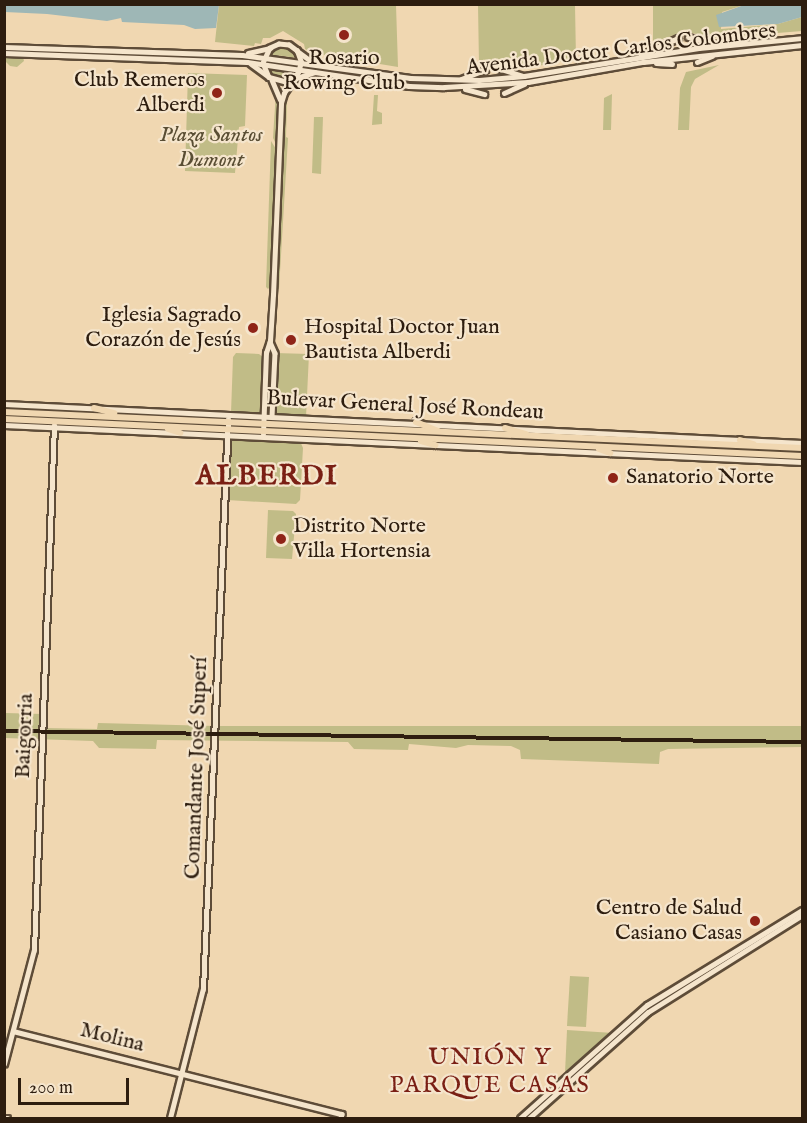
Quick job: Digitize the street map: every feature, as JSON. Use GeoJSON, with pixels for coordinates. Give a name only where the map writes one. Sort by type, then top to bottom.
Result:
{"type":"FeatureCollection","features":[{"type":"Feature","properties":{"kind":"main road"},"geometry":{"type":"LineString","coordinates":[[688,37],[725,46]]}},
{"type":"Feature","properties":{"kind":"main road"},"geometry":{"type":"LineString","coordinates":[[637,57],[678,38]]}},
{"type":"Feature","properties":{"kind":"main road","name":"Avenida Doctor Carlos Colombres"},"geometry":{"type":"LineString","coordinates":[[301,65],[316,64],[458,84],[524,76],[637,57],[802,38]]}},
{"type":"Feature","properties":{"kind":"main road","name":"Avenida Doctor Carlos Colombres"},"geometry":{"type":"LineString","coordinates":[[301,65],[320,71],[409,86],[528,82],[643,62],[802,45]]}},
{"type":"Feature","properties":{"kind":"main road"},"geometry":{"type":"LineString","coordinates":[[4,47],[242,55],[301,65]]}},
{"type":"Feature","properties":{"kind":"main road"},"geometry":{"type":"LineString","coordinates":[[242,55],[270,48]]}},
{"type":"Feature","properties":{"kind":"main road"},"geometry":{"type":"LineString","coordinates":[[297,51],[316,64]]}},
{"type":"Feature","properties":{"kind":"main road"},"geometry":{"type":"LineString","coordinates":[[4,53],[247,62],[263,60]]}},
{"type":"Feature","properties":{"kind":"main road"},"geometry":{"type":"LineString","coordinates":[[697,62],[720,53]]}},
{"type":"Feature","properties":{"kind":"main road"},"geometry":{"type":"LineString","coordinates":[[247,62],[270,77]]}},
{"type":"Feature","properties":{"kind":"main road"},"geometry":{"type":"LineString","coordinates":[[643,62],[672,64]]}},
{"type":"Feature","properties":{"kind":"main road"},"geometry":{"type":"LineString","coordinates":[[498,68],[524,76]]}},
{"type":"Feature","properties":{"kind":"main road"},"geometry":{"type":"LineString","coordinates":[[458,84],[485,70]]}},
{"type":"Feature","properties":{"kind":"main road"},"geometry":{"type":"LineString","coordinates":[[292,78],[320,71]]}},
{"type":"Feature","properties":{"kind":"main road"},"geometry":{"type":"LineString","coordinates":[[504,93],[528,82]]}},
{"type":"Feature","properties":{"kind":"main road"},"geometry":{"type":"LineString","coordinates":[[458,84],[484,94]]}},
{"type":"Feature","properties":{"kind":"main road","name":"Bulevar General José Rondeau"},"geometry":{"type":"LineString","coordinates":[[4,404],[55,417],[180,433],[228,429]]}},
{"type":"Feature","properties":{"kind":"main road"},"geometry":{"type":"LineString","coordinates":[[94,408],[126,416]]}},
{"type":"Feature","properties":{"kind":"main road","name":"Bulevar General José Rondeau"},"geometry":{"type":"LineString","coordinates":[[4,425],[94,408],[416,422],[802,443]]}},
{"type":"Feature","properties":{"kind":"main road","name":"Bulevar General José Rondeau"},"geometry":{"type":"LineString","coordinates":[[4,412],[159,426],[802,456]]}},
{"type":"Feature","properties":{"kind":"main road","name":"Bulevar General José Rondeau"},"geometry":{"type":"LineString","coordinates":[[4,419],[126,416],[228,429]]}},
{"type":"Feature","properties":{"kind":"main road"},"geometry":{"type":"LineString","coordinates":[[416,422],[444,434]]}},
{"type":"Feature","properties":{"kind":"main road"},"geometry":{"type":"LineString","coordinates":[[159,426],[180,433]]}},
{"type":"Feature","properties":{"kind":"main road"},"geometry":{"type":"LineString","coordinates":[[505,428],[538,437]]}},
{"type":"Feature","properties":{"kind":"main road","name":"Bulevar General José Rondeau"},"geometry":{"type":"LineString","coordinates":[[263,431],[444,434],[802,448]]}},
{"type":"Feature","properties":{"kind":"main road","name":"Bulevar General José Rondeau"},"geometry":{"type":"LineString","coordinates":[[263,431],[435,445],[802,462]]}},
{"type":"Feature","properties":{"kind":"main road"},"geometry":{"type":"LineString","coordinates":[[409,438],[435,445]]}},
{"type":"Feature","properties":{"kind":"main road"},"geometry":{"type":"LineString","coordinates":[[740,440],[765,447]]}},
{"type":"Feature","properties":{"kind":"main road"},"geometry":{"type":"LineString","coordinates":[[592,446],[610,453]]}},
{"type":"Feature","properties":{"kind":"main road"},"geometry":{"type":"LineString","coordinates":[[520,1119],[647,1005],[802,910]]}},
{"type":"Feature","properties":{"kind":"main road"},"geometry":{"type":"LineString","coordinates":[[528,1119],[648,1012],[802,915]]}},
{"type":"Feature","properties":{"kind":"street"},"geometry":{"type":"LineString","coordinates":[[263,431],[266,353],[270,341],[281,103],[284,93],[301,65],[297,51],[284,44],[270,48],[263,60],[278,91],[281,103]]}},
{"type":"Feature","properties":{"kind":"street"},"geometry":{"type":"LineString","coordinates":[[270,77],[292,78]]}},
{"type":"Feature","properties":{"kind":"street"},"geometry":{"type":"LineString","coordinates":[[270,341],[275,353],[272,416]]}},
{"type":"Feature","properties":{"kind":"street","name":"Comandante José Superí"},"geometry":{"type":"LineString","coordinates":[[170,1119],[203,989],[228,414]]}},
{"type":"Feature","properties":{"kind":"street","name":"Baigorria"},"geometry":{"type":"LineString","coordinates":[[4,1064],[33,950],[55,417]]}},
{"type":"Feature","properties":{"kind":"street","name":"Molina"},"geometry":{"type":"LineString","coordinates":[[13,1031],[182,1072],[342,1116]]}},
{"type":"Feature","properties":{"kind":"green space","name":"Rosario Rowing Club"},"geometry":{"type":"Polygon","coordinates":[[[219,5],[396,5],[398,67],[313,53],[305,49],[304,44],[283,31],[270,38],[263,38],[261,44],[255,43],[254,46],[215,42],[219,5]]]}},
{"type":"Feature","properties":{"kind":"green space"},"geometry":{"type":"Polygon","coordinates":[[[478,5],[575,5],[576,59],[526,68],[494,61],[479,65],[478,5]]]}},
{"type":"Feature","properties":{"kind":"green space"},"geometry":{"type":"Polygon","coordinates":[[[653,5],[744,5],[722,12],[721,29],[778,24],[802,17],[802,31],[713,38],[684,31],[653,43],[653,5]]]}},
{"type":"Feature","properties":{"kind":"green space"},"geometry":{"type":"Polygon","coordinates":[[[279,45],[289,47],[297,58],[268,54],[279,45]]]}},
{"type":"Feature","properties":{"kind":"green space"},"geometry":{"type":"Polygon","coordinates":[[[5,56],[23,57],[24,61],[17,67],[10,66],[5,61],[5,56]]]}},
{"type":"Feature","properties":{"kind":"green space"},"geometry":{"type":"Polygon","coordinates":[[[719,65],[695,79],[691,87],[689,130],[678,130],[680,88],[686,72],[719,65]]]}},
{"type":"Feature","properties":{"kind":"green space"},"geometry":{"type":"Polygon","coordinates":[[[266,66],[296,70],[285,79],[275,78],[266,66]]]}},
{"type":"Feature","properties":{"kind":"green space","name":"Plaza Santos Dumont"},"geometry":{"type":"Polygon","coordinates":[[[188,73],[247,75],[245,126],[239,127],[235,173],[185,171],[188,73]]]}},
{"type":"Feature","properties":{"kind":"green space"},"geometry":{"type":"Polygon","coordinates":[[[276,91],[278,103],[276,144],[273,138],[276,91]]]}},
{"type":"Feature","properties":{"kind":"green space"},"geometry":{"type":"Polygon","coordinates":[[[612,94],[611,130],[603,130],[604,98],[612,94]]]}},
{"type":"Feature","properties":{"kind":"green space"},"geometry":{"type":"Polygon","coordinates":[[[374,95],[378,95],[377,111],[382,113],[382,124],[372,125],[374,95]]]}},
{"type":"Feature","properties":{"kind":"green space"},"geometry":{"type":"Polygon","coordinates":[[[285,101],[287,103],[286,137],[288,138],[279,289],[277,288],[285,101]]]}},
{"type":"Feature","properties":{"kind":"green space"},"geometry":{"type":"Polygon","coordinates":[[[314,117],[323,117],[321,174],[312,173],[314,117]]]}},
{"type":"Feature","properties":{"kind":"green space"},"geometry":{"type":"Polygon","coordinates":[[[271,141],[276,149],[270,287],[268,289],[266,287],[271,141]]]}},
{"type":"Feature","properties":{"kind":"green space"},"geometry":{"type":"Polygon","coordinates":[[[236,353],[259,354],[264,358],[260,414],[231,413],[233,357],[236,353]]]}},
{"type":"Feature","properties":{"kind":"green space"},"geometry":{"type":"Polygon","coordinates":[[[275,353],[309,354],[306,417],[802,443],[802,462],[300,441],[303,448],[300,500],[296,504],[227,500],[229,443],[233,437],[5,425],[5,404],[272,416],[275,353]]]}},
{"type":"Feature","properties":{"kind":"green space"},"geometry":{"type":"Polygon","coordinates":[[[268,359],[272,360],[270,406],[267,409],[268,359]]]}},
{"type":"Feature","properties":{"kind":"green space"},"geometry":{"type":"Polygon","coordinates":[[[268,510],[293,511],[296,514],[292,559],[266,558],[268,510]]]}},
{"type":"Feature","properties":{"kind":"green space"},"geometry":{"type":"Polygon","coordinates":[[[5,713],[43,714],[43,728],[97,729],[98,723],[215,726],[802,726],[802,747],[668,749],[660,752],[659,764],[521,759],[520,750],[511,746],[468,745],[456,748],[409,744],[408,750],[354,749],[348,742],[157,740],[156,749],[99,748],[93,741],[5,738],[5,713]]]}},
{"type":"Feature","properties":{"kind":"green space"},"geometry":{"type":"Polygon","coordinates":[[[570,976],[589,977],[586,1027],[567,1026],[570,976]]]}},
{"type":"Feature","properties":{"kind":"green space"},"geometry":{"type":"Polygon","coordinates":[[[567,1030],[613,1033],[565,1073],[567,1030]]]}},
{"type":"Feature","properties":{"kind":"water"},"geometry":{"type":"Polygon","coordinates":[[[5,4],[219,5],[216,28],[195,29],[184,25],[122,22],[121,18],[107,21],[5,12],[5,4]]]}},
{"type":"Feature","properties":{"kind":"water"},"geometry":{"type":"Polygon","coordinates":[[[744,5],[802,5],[802,17],[778,24],[719,27],[716,15],[744,5]]]}},
{"type":"Feature","properties":{"kind":"railway"},"geometry":{"type":"LineString","coordinates":[[4,731],[802,742]]}},
{"type":"Feature","properties":{"kind":"place","name":"Rosario Rowing Club"},"geometry":{"type":"Point","coordinates":[344,35]}},
{"type":"Feature","properties":{"kind":"place","name":"Club Remeros Alberdi"},"geometry":{"type":"Point","coordinates":[217,93]}},
{"type":"Feature","properties":{"kind":"place","name":"Iglesia Sagrado Corazón de Jesús"},"geometry":{"type":"Point","coordinates":[253,328]}},
{"type":"Feature","properties":{"kind":"place","name":"Hospital Doctor Juan Bautista Alberdi"},"geometry":{"type":"Point","coordinates":[291,340]}},
{"type":"Feature","properties":{"kind":"place","name":"Sanatorio Norte"},"geometry":{"type":"Point","coordinates":[613,478]}},
{"type":"Feature","properties":{"kind":"place","name":"Distrito Norte Villa Hortensia"},"geometry":{"type":"Point","coordinates":[281,539]}},
{"type":"Feature","properties":{"kind":"place","name":"Centro de Salud Casiano Casas"},"geometry":{"type":"Point","coordinates":[755,921]}},
{"type":"Feature","properties":{"kind":"district","name":"ALBERDI"},"geometry":{"type":"Point","coordinates":[267,477]}},
{"type":"Feature","properties":{"kind":"district","name":"UNIÓN Y PARQUE CASAS"},"geometry":{"type":"Point","coordinates":[490,1072]}}]}
